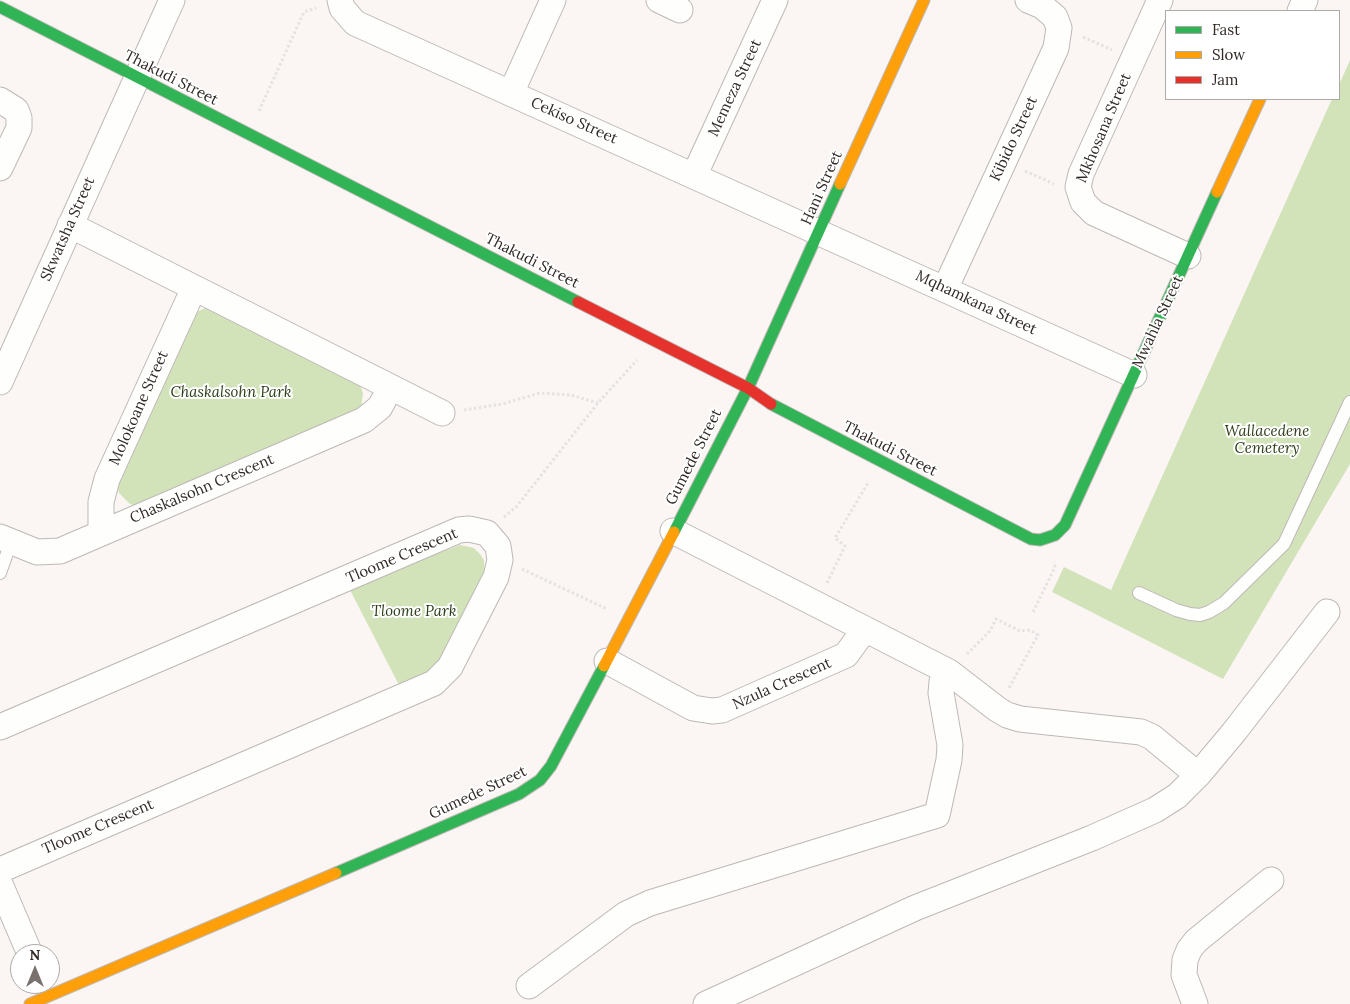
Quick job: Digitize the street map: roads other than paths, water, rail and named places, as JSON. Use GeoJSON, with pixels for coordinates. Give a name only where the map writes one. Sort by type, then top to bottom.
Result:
{"type":"FeatureCollection","features":[{"type":"Feature","properties":{"kind":"street","name":"Skwatsha Street"},"geometry":{"type":"LineString","coordinates":[[0,382],[172,0]]}},
{"type":"Feature","properties":{"kind":"street"},"geometry":{"type":"LineString","coordinates":[[511,93],[553,0]]}},
{"type":"Feature","properties":{"kind":"street","name":"Memeza Street"},"geometry":{"type":"LineString","coordinates":[[694,176],[775,0]]}},
{"type":"Feature","properties":{"kind":"street","name":"Hani Street"},"geometry":{"type":"LineString","coordinates":[[748,388],[924,0]]}},
{"type":"Feature","properties":{"kind":"street","name":"Kibido Street"},"geometry":{"type":"LineString","coordinates":[[945,289],[1056,48],[1059,28],[1055,17],[1042,6],[1028,0]]}},
{"type":"Feature","properties":{"kind":"street","name":"Mkhosana Street"},"geometry":{"type":"LineString","coordinates":[[1160,0],[1082,174],[1079,195],[1094,213],[1188,256]]}},
{"type":"Feature","properties":{"kind":"street","name":"Cekiso Street"},"geometry":{"type":"LineString","coordinates":[[330,3],[342,8],[356,23],[819,232]]}},
{"type":"Feature","properties":{"kind":"street","name":"Thakudi Street"},"geometry":{"type":"LineString","coordinates":[[0,7],[748,388],[767,402],[1031,539],[1049,538]]}},
{"type":"Feature","properties":{"kind":"street"},"geometry":{"type":"LineString","coordinates":[[0,100],[16,110],[19,118],[18,128],[0,168]]}},
{"type":"Feature","properties":{"kind":"street","name":"Mwahla Street"},"geometry":{"type":"LineString","coordinates":[[1049,538],[1060,531],[1064,525],[1260,100]]}},
{"type":"Feature","properties":{"kind":"street"},"geometry":{"type":"LineString","coordinates":[[70,225],[442,413]]}},
{"type":"Feature","properties":{"kind":"street","name":"Mqhamkana Street"},"geometry":{"type":"LineString","coordinates":[[819,232],[1134,375]]}},
{"type":"Feature","properties":{"kind":"street","name":"Molokoane Street"},"geometry":{"type":"LineString","coordinates":[[101,533],[101,502],[107,479],[194,288]]}},
{"type":"Feature","properties":{"kind":"street","name":"Chaskalsohn Crescent"},"geometry":{"type":"LineString","coordinates":[[6,539],[37,552],[60,551],[364,420],[380,407],[390,388]]}},
{"type":"Feature","properties":{"kind":"street","name":"Gumede Street"},"geometry":{"type":"LineString","coordinates":[[40,995],[530,788],[540,780],[551,766],[607,661],[748,388]]}},
{"type":"Feature","properties":{"kind":"street","name":"Tloome Crescent"},"geometry":{"type":"LineString","coordinates":[[0,727],[459,530],[469,529],[487,533],[498,546],[499,569],[450,667],[434,683],[0,870]]}},
{"type":"Feature","properties":{"kind":"street"},"geometry":{"type":"LineString","coordinates":[[673,531],[949,672],[997,709],[1020,719],[1141,732],[1152,737],[1198,775]]}},
{"type":"Feature","properties":{"kind":"street"},"geometry":{"type":"LineString","coordinates":[[706,1004],[915,908],[1137,819],[1176,796],[1198,775],[1234,732],[1327,612]]}},
{"type":"Feature","properties":{"kind":"street","name":"Nzula Crescent"},"geometry":{"type":"LineString","coordinates":[[607,661],[693,708],[712,711],[732,707],[846,654],[865,629]]}},
{"type":"Feature","properties":{"kind":"street"},"geometry":{"type":"LineString","coordinates":[[529,986],[626,914],[650,903],[937,815],[949,760],[950,745],[941,693],[942,681],[949,672]]}},
{"type":"Feature","properties":{"kind":"street"},"geometry":{"type":"LineString","coordinates":[[1195,1004],[1184,975],[1185,960],[1189,950],[1196,941],[1271,880]]}},
{"type":"Feature","properties":{"kind":"street"},"geometry":{"type":"LineString","coordinates":[[0,884],[26,944]]}},
{"type":"Feature","properties":{"kind":"lane"},"geometry":{"type":"LineString","coordinates":[[1139,593],[1190,614],[1200,615],[1224,603],[1284,544],[1350,402]]}},
{"type":"Feature","properties":{"kind":"lane"},"geometry":{"type":"LineString","coordinates":[[0,573],[6,539]]}},
{"type":"Feature","properties":{"kind":"park label","name":"Chaskalsohn Park"},"geometry":{"type":"Point","coordinates":[231,393]}},
{"type":"Feature","properties":{"kind":"park label","name":"Wallacedene Cemetery"},"geometry":{"type":"Point","coordinates":[1267,440]}},
{"type":"Feature","properties":{"kind":"park label","name":"Tloome Park"},"geometry":{"type":"Point","coordinates":[414,612]}}]}
